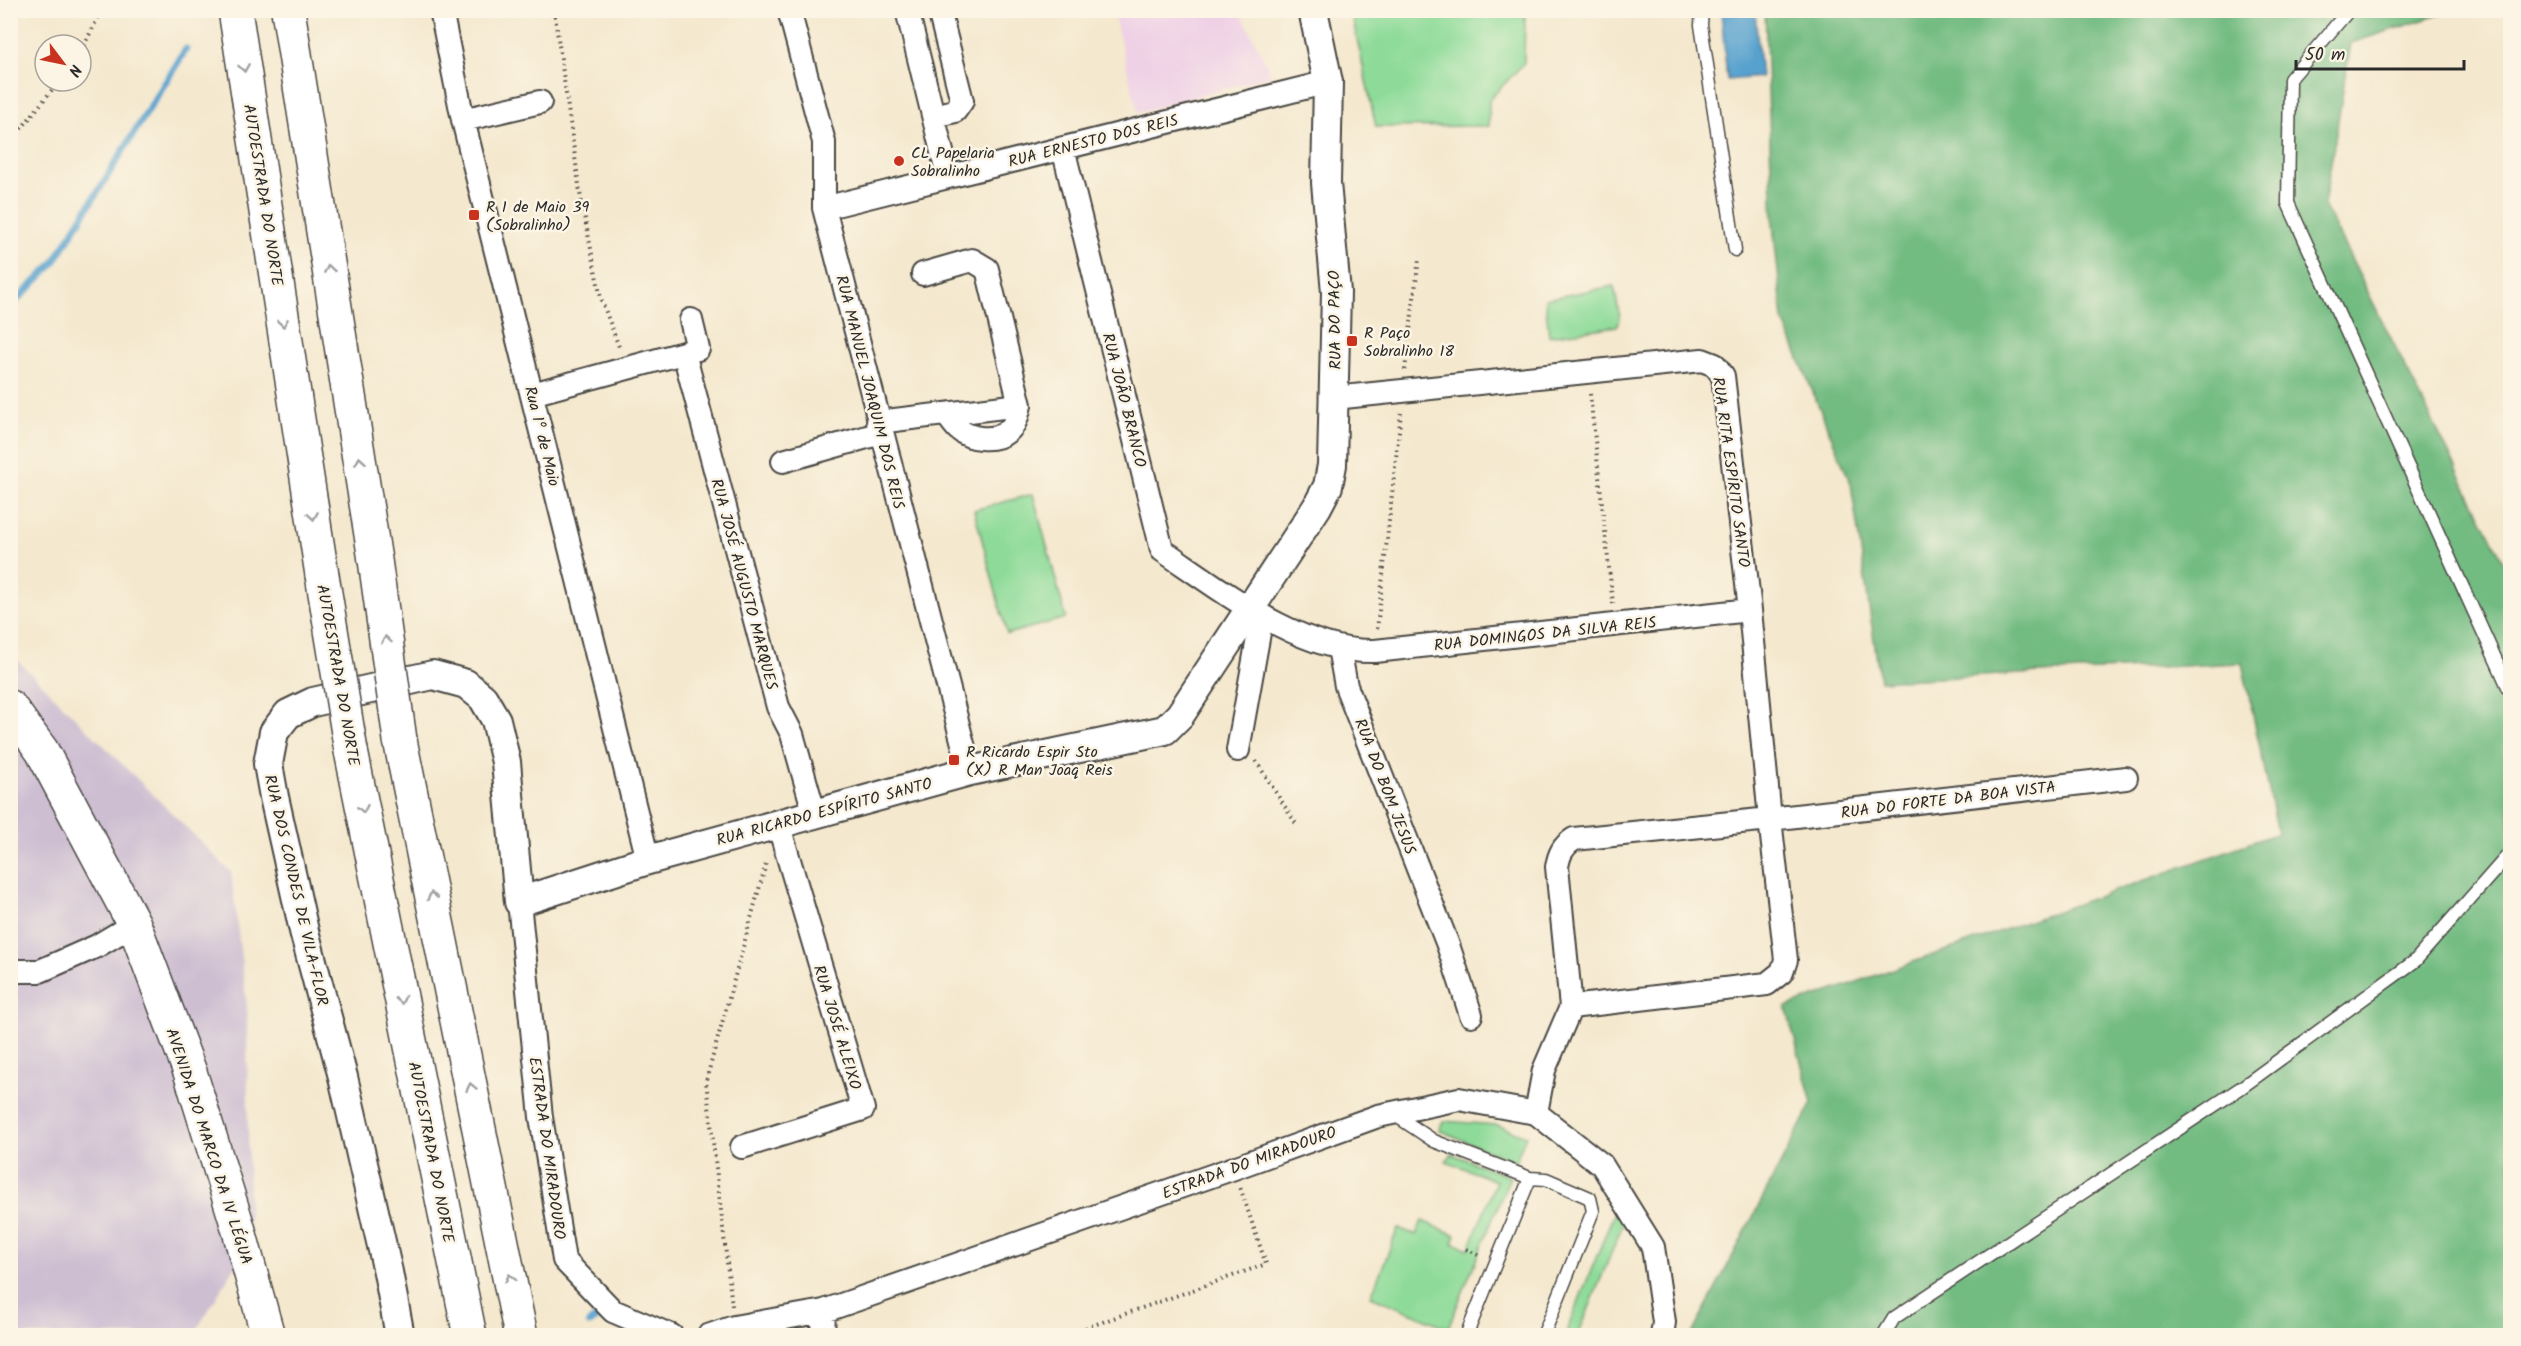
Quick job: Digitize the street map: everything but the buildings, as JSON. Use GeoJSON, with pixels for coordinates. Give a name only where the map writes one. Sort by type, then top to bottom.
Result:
{"type":"FeatureCollection","features":[{"type":"Feature","properties":{"kind":"main road","name":"AUTOESTRADA DO NORTE"},"geometry":{"type":"LineString","coordinates":[[235,10],[351,751],[470,1335]]}},
{"type":"Feature","properties":{"kind":"main road"},"geometry":{"type":"LineString","coordinates":[[288,10],[375,560],[400,740],[521,1335]]}},
{"type":"Feature","properties":{"kind":"main road","name":"AVENIDA DO MARCO DA IV LÉGUA"},"geometry":{"type":"LineString","coordinates":[[10,706],[42,751],[134,924],[190,1072],[268,1335]]}},
{"type":"Feature","properties":{"kind":"street","name":"Rua 1º de Maio"},"geometry":{"type":"LineString","coordinates":[[441,10],[463,120],[648,860]]}},
{"type":"Feature","properties":{"kind":"street","name":"RUA MANUEL JOAQUIM DOS REIS"},"geometry":{"type":"LineString","coordinates":[[789,10],[824,142],[824,207],[970,771]]}},
{"type":"Feature","properties":{"kind":"street"},"geometry":{"type":"LineString","coordinates":[[907,10],[948,176]]}},
{"type":"Feature","properties":{"kind":"street"},"geometry":{"type":"LineString","coordinates":[[934,116],[955,111],[962,101],[939,10]]}},
{"type":"Feature","properties":{"kind":"street","name":"RUA DO PAÇO"},"geometry":{"type":"LineString","coordinates":[[1256,613],[1328,486],[1332,465],[1336,292],[1326,183],[1328,82],[1313,10]]}},
{"type":"Feature","properties":{"kind":"street","name":"RUA ERNESTO DOS REIS"},"geometry":{"type":"LineString","coordinates":[[824,207],[1328,82]]}},
{"type":"Feature","properties":{"kind":"street"},"geometry":{"type":"LineString","coordinates":[[463,120],[540,102]]}},
{"type":"Feature","properties":{"kind":"street","name":"RUA JOÃO BRANCO"},"geometry":{"type":"LineString","coordinates":[[1063,148],[1162,550],[1256,613]]}},
{"type":"Feature","properties":{"kind":"street"},"geometry":{"type":"LineString","coordinates":[[783,461],[880,428],[946,414],[958,430],[982,439],[996,437],[1009,431],[1016,421],[1020,405],[987,269],[972,260],[923,274]]}},
{"type":"Feature","properties":{"kind":"street"},"geometry":{"type":"LineString","coordinates":[[532,394],[698,349],[691,320]]}},
{"type":"Feature","properties":{"kind":"street","name":"RUA JOSÉ AUGUSTO MARQUES"},"geometry":{"type":"LineString","coordinates":[[684,353],[778,707],[792,734],[814,812]]}},
{"type":"Feature","properties":{"kind":"street","name":"RUA RITA ESPÍRITO SANTO"},"geometry":{"type":"LineString","coordinates":[[1334,398],[1702,360],[1715,365],[1723,376],[1786,960],[1778,977],[1767,984],[1571,1007]]}},
{"type":"Feature","properties":{"kind":"street","name":"RUA DOMINGOS DA SILVA REIS"},"geometry":{"type":"LineString","coordinates":[[1339,648],[1375,651],[1750,610]]}},
{"type":"Feature","properties":{"kind":"street"},"geometry":{"type":"LineString","coordinates":[[1238,750],[1256,613],[1276,624],[1339,648]]}},
{"type":"Feature","properties":{"kind":"street","name":"RUA RICARDO ESPÍRITO SANTO"},"geometry":{"type":"LineString","coordinates":[[519,902],[648,860],[814,812],[970,771],[1165,730],[1180,715],[1256,613]]}},
{"type":"Feature","properties":{"kind":"street","name":"RUA DO BOM JESUS"},"geometry":{"type":"LineString","coordinates":[[1339,648],[1346,686],[1448,945],[1471,1015]]}},
{"type":"Feature","properties":{"kind":"street","name":"RUA DOS CONDES DE VILA-FLOR"},"geometry":{"type":"LineString","coordinates":[[400,1335],[343,1077],[304,932],[274,797],[268,764],[274,732],[288,714],[313,702],[433,675],[466,684],[483,698],[496,720],[507,772],[519,902]]}},
{"type":"Feature","properties":{"kind":"street","name":"RUA DO FORTE DA BOA VISTA"},"geometry":{"type":"LineString","coordinates":[[1571,1007],[1557,867],[1558,858],[1568,843],[1574,839],[2127,778]]}},
{"type":"Feature","properties":{"kind":"street","name":"RUA JOSÉ ALEIXO"},"geometry":{"type":"LineString","coordinates":[[742,1147],[863,1109],[778,823]]}},
{"type":"Feature","properties":{"kind":"street","name":"ESTRADA DO MIRADOURO"},"geometry":{"type":"LineString","coordinates":[[519,902],[541,1117],[564,1260],[613,1311],[672,1335]]}},
{"type":"Feature","properties":{"kind":"street"},"geometry":{"type":"LineString","coordinates":[[10,971],[40,971],[97,946],[134,924]]}},
{"type":"Feature","properties":{"kind":"street"},"geometry":{"type":"LineString","coordinates":[[1536,1113],[1544,1070],[1571,1007]]}},
{"type":"Feature","properties":{"kind":"street","name":"ESTRADA DO MIRADOURO"},"geometry":{"type":"LineString","coordinates":[[708,1335],[734,1327],[824,1311],[1378,1116],[1460,1099],[1536,1113],[1602,1166],[1653,1247],[1664,1322],[1662,1335]]}},
{"type":"Feature","properties":{"kind":"street"},"geometry":{"type":"LineString","coordinates":[[824,1311],[824,1335]]}},
{"type":"Feature","properties":{"kind":"lane"},"geometry":{"type":"LineString","coordinates":[[1702,10],[1701,25],[1735,250]]}},
{"type":"Feature","properties":{"kind":"lane"},"geometry":{"type":"LineString","coordinates":[[2349,10],[2290,79],[2288,203],[2511,692]]}},
{"type":"Feature","properties":{"kind":"lane"},"geometry":{"type":"LineString","coordinates":[[1883,1335],[1894,1318],[2242,1087],[2415,961],[2511,853]]}},
{"type":"Feature","properties":{"kind":"lane"},"geometry":{"type":"LineString","coordinates":[[1391,1113],[1434,1141],[1530,1178],[1546,1179],[1586,1195],[1593,1204],[1593,1211],[1543,1335]]}},
{"type":"Feature","properties":{"kind":"lane"},"geometry":{"type":"LineString","coordinates":[[1466,1335],[1530,1178]]}},
{"type":"Feature","properties":{"kind":"path"},"geometry":{"type":"LineString","coordinates":[[90,33],[102,10]]}},
{"type":"Feature","properties":{"kind":"path"},"geometry":{"type":"LineString","coordinates":[[554,10],[581,199],[601,298],[616,335],[624,369]]}},
{"type":"Feature","properties":{"kind":"path"},"geometry":{"type":"LineString","coordinates":[[10,143],[50,93]]}},
{"type":"Feature","properties":{"kind":"path"},"geometry":{"type":"LineString","coordinates":[[1404,377],[1419,258]]}},
{"type":"Feature","properties":{"kind":"path"},"geometry":{"type":"LineString","coordinates":[[1588,372],[1615,625]]}},
{"type":"Feature","properties":{"kind":"path"},"geometry":{"type":"LineString","coordinates":[[1376,641],[1402,403]]}},
{"type":"Feature","properties":{"kind":"path"},"geometry":{"type":"LineString","coordinates":[[1238,750],[1254,758],[1296,824]]}},
{"type":"Feature","properties":{"kind":"path"},"geometry":{"type":"LineString","coordinates":[[734,1327],[706,1081],[778,823]]}},
{"type":"Feature","properties":{"kind":"path"},"geometry":{"type":"LineString","coordinates":[[1063,1335],[1266,1264],[1234,1168]]}},
{"type":"Feature","properties":{"kind":"path"},"geometry":{"type":"LineString","coordinates":[[1466,1249],[1478,1255]]}},
{"type":"Feature","properties":{"kind":"shaded area"},"geometry":{"type":"Polygon","coordinates":[[[1113,11],[1240,11],[1272,75],[1138,113],[1113,11]]]}},
{"type":"Feature","properties":{"kind":"shaded area"},"geometry":{"type":"Polygon","coordinates":[[[10,653],[231,872],[247,1008],[249,1244],[197,1329],[190,1335],[11,1335],[10,653]]]}},
{"type":"Feature","properties":{"kind":"green space"},"geometry":{"type":"Polygon","coordinates":[[[1351,11],[1525,11],[1524,63],[1489,100],[1489,126],[1376,127],[1351,11]]]}},
{"type":"Feature","properties":{"kind":"green space"},"geometry":{"type":"Polygon","coordinates":[[[1765,11],[2451,11],[2351,43],[2324,205],[2510,575],[2510,1335],[1691,1336],[1812,1103],[1786,1007],[2278,833],[2242,663],[1880,681],[1851,484],[1783,320],[1773,224],[1765,11]]]}},
{"type":"Feature","properties":{"kind":"green space"},"geometry":{"type":"Polygon","coordinates":[[[1614,286],[1620,318],[1617,326],[1549,336],[1545,299],[1614,286]]]}},
{"type":"Feature","properties":{"kind":"green space"},"geometry":{"type":"Polygon","coordinates":[[[1033,494],[1066,618],[1007,634],[974,510],[1033,494]]]}},
{"type":"Feature","properties":{"kind":"green space"},"geometry":{"type":"Polygon","coordinates":[[[1443,1121],[1497,1125],[1526,1136],[1515,1162],[1439,1130],[1443,1121]]]}},
{"type":"Feature","properties":{"kind":"green space"},"geometry":{"type":"Polygon","coordinates":[[[1452,1154],[1510,1177],[1448,1328],[1371,1296],[1398,1228],[1416,1235],[1422,1221],[1456,1235],[1453,1243],[1469,1249],[1496,1181],[1446,1161],[1452,1154]]]}},
{"type":"Feature","properties":{"kind":"green space"},"geometry":{"type":"Polygon","coordinates":[[[1615,1211],[1623,1224],[1578,1335],[1565,1335],[1615,1211]]]}},
{"type":"Feature","properties":{"kind":"water"},"geometry":{"type":"Polygon","coordinates":[[[1721,11],[1755,11],[1761,77],[1727,80],[1721,11]]]}},
{"type":"Feature","properties":{"kind":"waterway"},"geometry":{"type":"LineString","coordinates":[[10,307],[53,264],[186,49]]}},
{"type":"Feature","properties":{"kind":"waterway"},"geometry":{"type":"LineString","coordinates":[[589,1323],[601,1315]]}},
{"type":"Feature","properties":{"kind":"place","name":"CL Papelaria Sobralinho"},"geometry":{"type":"Point","coordinates":[899,161]}},
{"type":"Feature","properties":{"kind":"place","name":"R 1 de Maio 39 (Sobralinho)"},"geometry":{"type":"Point","coordinates":[474,215]}},
{"type":"Feature","properties":{"kind":"place","name":"R Paço Sobralinho 18"},"geometry":{"type":"Point","coordinates":[1352,341]}},
{"type":"Feature","properties":{"kind":"place","name":"R Ricardo Espir Sto (X) R Man Joaq Reis"},"geometry":{"type":"Point","coordinates":[954,760]}}]}
